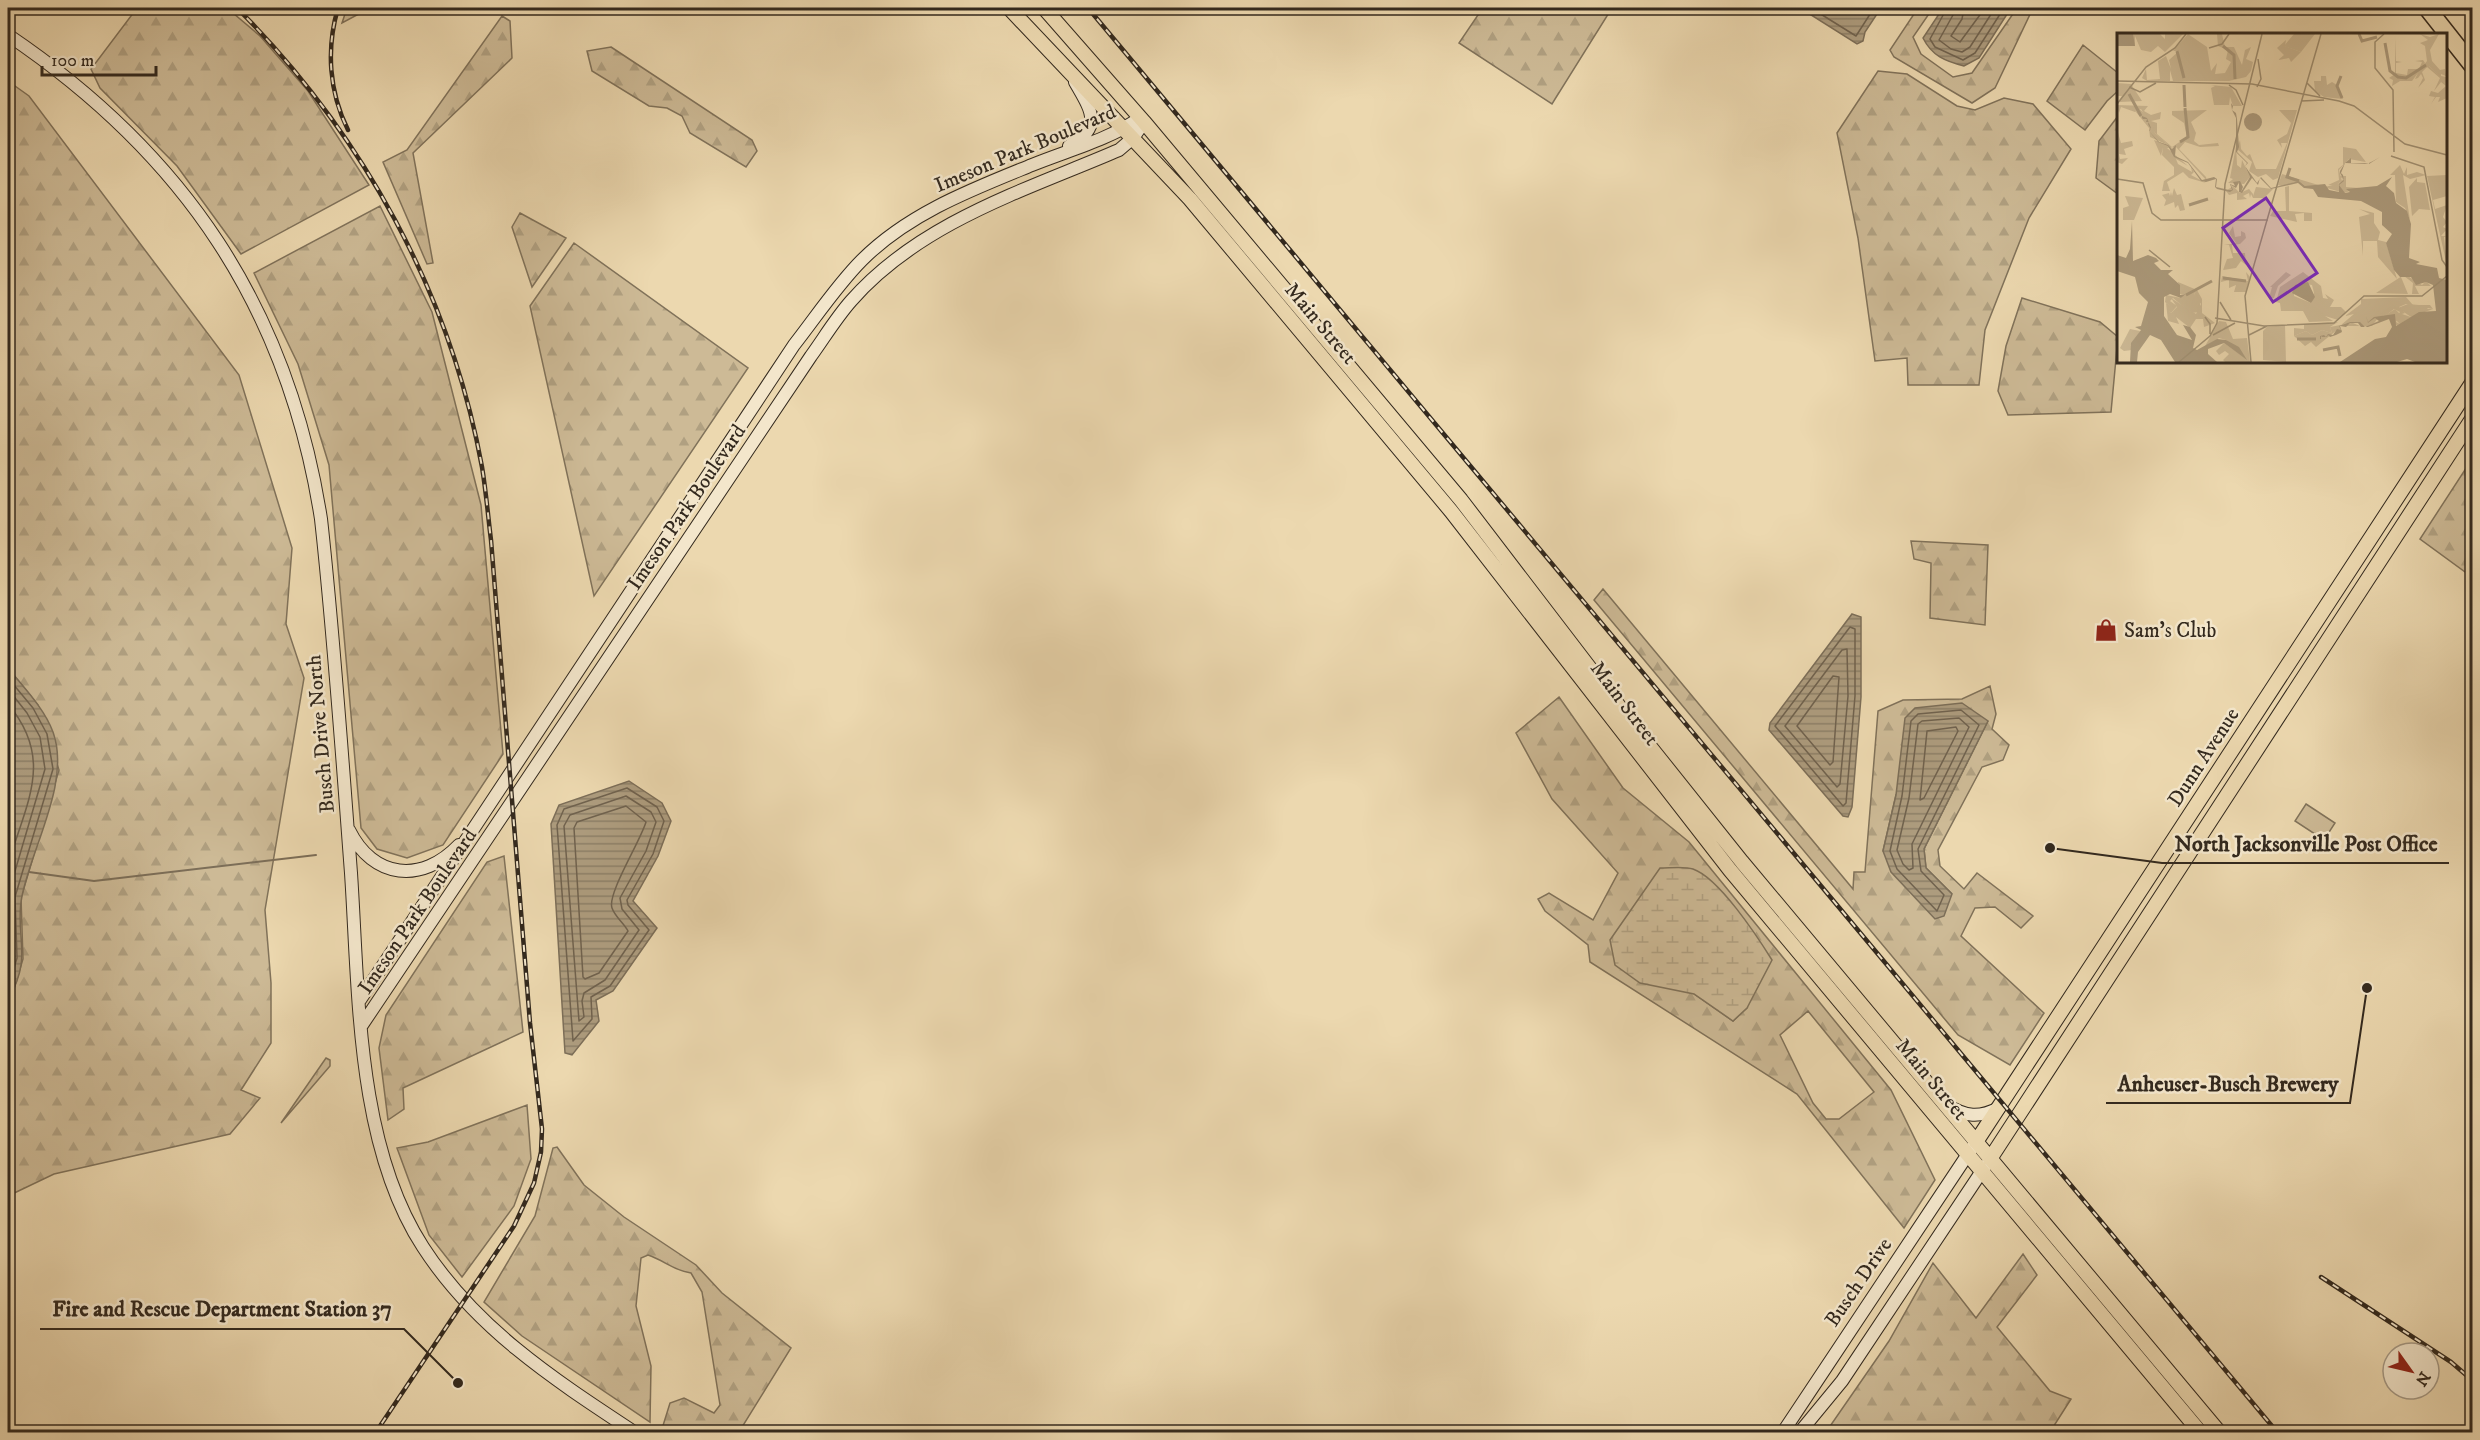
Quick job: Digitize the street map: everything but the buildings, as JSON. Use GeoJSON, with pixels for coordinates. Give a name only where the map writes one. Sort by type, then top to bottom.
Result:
{"type":"FeatureCollection","features":[{"type":"Feature","properties":{"kind":"highway"},"geometry":{"type":"LineString","coordinates":[[2427,8],[2447,33]]}},
{"type":"Feature","properties":{"kind":"highway"},"geometry":{"type":"LineString","coordinates":[[2447,33],[2472,65]]}},
{"type":"Feature","properties":{"kind":"main road","name":"Main Street"},"geometry":{"type":"LineString","coordinates":[[1009,8],[1190,199],[1451,511],[1668,794],[2200,1432]]}},
{"type":"Feature","properties":{"kind":"main road","name":"Main Street"},"geometry":{"type":"LineString","coordinates":[[1044,8],[1142,120],[1461,500],[1680,785],[2219,1432]]}},
{"type":"Feature","properties":{"kind":"main road","name":"Dunn Avenue"},"geometry":{"type":"LineString","coordinates":[[1976,1142],[2472,383]]}},
{"type":"Feature","properties":{"kind":"main road","name":"Dunn Avenue"},"geometry":{"type":"LineString","coordinates":[[1990,1159],[2472,419]]}},
{"type":"Feature","properties":{"kind":"street","name":"Busch Drive North"},"geometry":{"type":"LineString","coordinates":[[8,35],[69,79],[115,117],[164,169],[205,222],[241,277],[276,349],[310,454],[321,519],[362,1025],[372,1116],[385,1164],[405,1213],[422,1246],[464,1301],[502,1338],[548,1376],[634,1432]]}},
{"type":"Feature","properties":{"kind":"street"},"geometry":{"type":"LineString","coordinates":[[1033,165],[1085,135],[1092,124],[1090,108],[1069,71]]}},
{"type":"Feature","properties":{"kind":"street","name":"Imeson Park Boulevard"},"geometry":{"type":"LineString","coordinates":[[362,1025],[811,356],[851,300],[891,262],[924,239],[955,222],[1119,150],[1129,133],[1142,120]]}},
{"type":"Feature","properties":{"kind":"street","name":"Imeson Park Boulevard"},"geometry":{"type":"LineString","coordinates":[[360,1000],[794,345],[855,268],[891,236],[929,211],[1033,165],[1129,133]]}},
{"type":"Feature","properties":{"kind":"street"},"geometry":{"type":"LineString","coordinates":[[347,826],[366,854],[384,866],[403,871],[425,869],[439,862],[478,824]]}},
{"type":"Feature","properties":{"kind":"street"},"geometry":{"type":"LineString","coordinates":[[1942,1101],[1970,1116],[1987,1114],[1999,1108]]}},
{"type":"Feature","properties":{"kind":"street","name":"Dunn Avenue"},"geometry":{"type":"LineString","coordinates":[[1967,1155],[1976,1142]]}},
{"type":"Feature","properties":{"kind":"street","name":"Busch Drive"},"geometry":{"type":"LineString","coordinates":[[1783,1432],[1967,1155]]}},
{"type":"Feature","properties":{"kind":"street","name":"Dunn Avenue"},"geometry":{"type":"LineString","coordinates":[[1982,1171],[1990,1159]]}},
{"type":"Feature","properties":{"kind":"street","name":"Busch Drive"},"geometry":{"type":"LineString","coordinates":[[1800,1432],[1842,1381],[1982,1171]]}},
{"type":"Feature","properties":{"kind":"green space"},"geometry":{"type":"Polygon","coordinates":[[[137,8],[227,8],[260,36],[308,91],[369,185],[241,254],[177,166],[100,88],[91,69],[137,8]]]}},
{"type":"Feature","properties":{"kind":"green space"},"geometry":{"type":"Polygon","coordinates":[[[347,8],[370,8],[342,23],[347,8]]]}},
{"type":"Feature","properties":{"kind":"green space"},"geometry":{"type":"Polygon","coordinates":[[[1467,8],[1612,8],[1552,104],[1459,43],[1478,15],[1467,8]]]}},
{"type":"Feature","properties":{"kind":"green space"},"geometry":{"type":"Polygon","coordinates":[[[1918,8],[1933,8],[1913,37],[1921,54],[1953,77],[1972,73],[2017,8],[2033,8],[1995,88],[1972,103],[1894,57],[1890,50],[1918,8]]]}},
{"type":"Feature","properties":{"kind":"green space"},"geometry":{"type":"Polygon","coordinates":[[[502,16],[510,21],[512,58],[413,153],[433,263],[427,264],[383,162],[407,150],[502,16]]]}},
{"type":"Feature","properties":{"kind":"green space"},"geometry":{"type":"Polygon","coordinates":[[[2083,45],[2117,72],[2117,92],[2107,101],[2085,130],[2047,101],[2083,45]]]}},
{"type":"Feature","properties":{"kind":"green space"},"geometry":{"type":"Polygon","coordinates":[[[611,47],[752,140],[757,151],[746,167],[690,133],[682,116],[667,108],[649,106],[592,71],[587,51],[611,47]]]}},
{"type":"Feature","properties":{"kind":"green space"},"geometry":{"type":"Polygon","coordinates":[[[1878,71],[1907,74],[1957,106],[1975,110],[2004,98],[2033,104],[2071,149],[2029,218],[1985,330],[1979,385],[1908,385],[1907,358],[1875,361],[1858,238],[1837,133],[1878,71]]]}},
{"type":"Feature","properties":{"kind":"green space"},"geometry":{"type":"Polygon","coordinates":[[[8,81],[29,96],[239,375],[292,548],[286,624],[304,678],[265,910],[271,983],[271,1043],[241,1090],[260,1098],[230,1134],[54,1174],[8,1196],[8,999],[14,989],[23,959],[21,898],[59,770],[38,705],[8,668],[8,81]]]}},
{"type":"Feature","properties":{"kind":"green space"},"geometry":{"type":"Polygon","coordinates":[[[2117,117],[2117,193],[2096,178],[2099,141],[2117,117]]]}},
{"type":"Feature","properties":{"kind":"green space"},"geometry":{"type":"Polygon","coordinates":[[[380,206],[432,312],[481,505],[503,754],[443,845],[407,858],[377,849],[361,828],[329,465],[298,364],[254,273],[380,206]]]}},
{"type":"Feature","properties":{"kind":"green space"},"geometry":{"type":"Polygon","coordinates":[[[520,213],[566,238],[532,287],[512,227],[520,213]]]}},
{"type":"Feature","properties":{"kind":"green space"},"geometry":{"type":"Polygon","coordinates":[[[574,243],[748,368],[594,596],[530,306],[574,243]]]}},
{"type":"Feature","properties":{"kind":"green space"},"geometry":{"type":"Polygon","coordinates":[[[2022,298],[2100,322],[2117,336],[2111,412],[2008,415],[1998,391],[2006,346],[2022,298]]]}},
{"type":"Feature","properties":{"kind":"green space"},"geometry":{"type":"Polygon","coordinates":[[[2472,459],[2472,577],[2420,539],[2472,459]]]}},
{"type":"Feature","properties":{"kind":"green space"},"geometry":{"type":"Polygon","coordinates":[[[1911,541],[1988,545],[1985,625],[1930,618],[1931,563],[1914,559],[1911,541]]]}},
{"type":"Feature","properties":{"kind":"green space"},"geometry":{"type":"Polygon","coordinates":[[[1603,589],[1853,889],[1854,872],[1865,872],[1878,711],[1903,700],[1962,699],[1990,686],[1996,714],[1992,729],[2009,745],[2003,760],[1982,767],[1938,850],[1940,866],[1964,889],[1977,873],[2033,916],[2021,928],[1995,907],[1975,908],[1961,936],[2044,1013],[2010,1065],[1958,1035],[1594,600],[1603,589]],[[1988,721],[1896,795],[1883,851],[1952,894],[1926,868],[1924,849],[1988,721]]]}},
{"type":"Feature","properties":{"kind":"green space"},"geometry":{"type":"Polygon","coordinates":[[[1559,697],[1623,788],[1689,842],[1891,1090],[1935,1180],[1904,1228],[1797,1094],[1590,962],[1588,945],[1545,911],[1538,899],[1549,893],[1593,920],[1618,873],[1552,799],[1516,733],[1559,697]],[[1694,994],[1733,1021],[1747,1008],[1694,994]],[[1808,1011],[1780,1035],[1813,1103],[1826,1119],[1839,1119],[1874,1092],[1808,1011]]]}},
{"type":"Feature","properties":{"kind":"green space"},"geometry":{"type":"Polygon","coordinates":[[[2306,804],[2335,823],[2324,840],[2295,821],[2306,804]]]}},
{"type":"Feature","properties":{"kind":"green space"},"geometry":{"type":"Polygon","coordinates":[[[504,856],[523,1032],[403,1088],[404,1109],[388,1120],[379,1048],[386,1015],[487,862],[504,856]]]}},
{"type":"Feature","properties":{"kind":"green space"},"geometry":{"type":"Polygon","coordinates":[[[1660,868],[1693,869],[1714,884],[1737,909],[1772,960],[1747,1008],[1733,1021],[1694,994],[1640,983],[1615,965],[1610,940],[1660,868]]]}},
{"type":"Feature","properties":{"kind":"green space"},"geometry":{"type":"Polygon","coordinates":[[[326,1058],[330,1060],[330,1066],[281,1123],[326,1058]]]}},
{"type":"Feature","properties":{"kind":"green space"},"geometry":{"type":"Polygon","coordinates":[[[527,1105],[531,1159],[514,1206],[462,1277],[429,1235],[397,1148],[428,1142],[527,1105]]]}},
{"type":"Feature","properties":{"kind":"green space"},"geometry":{"type":"Polygon","coordinates":[[[557,1147],[584,1185],[624,1217],[696,1265],[722,1293],[791,1348],[739,1432],[661,1432],[670,1403],[684,1398],[714,1413],[720,1405],[702,1292],[691,1273],[679,1270],[648,1255],[641,1258],[636,1306],[651,1366],[650,1422],[522,1336],[484,1302],[535,1216],[553,1148],[557,1147]]]}},
{"type":"Feature","properties":{"kind":"green space"},"geometry":{"type":"Polygon","coordinates":[[[2023,1254],[2037,1275],[1997,1327],[2050,1391],[2071,1399],[2050,1432],[1826,1432],[1889,1341],[1933,1263],[1976,1318],[2023,1254]]]}},
{"type":"Feature","properties":{"kind":"water"},"geometry":{"type":"Polygon","coordinates":[[[1800,8],[1881,8],[1865,32],[1863,41],[1857,44],[1800,8]]]}},
{"type":"Feature","properties":{"kind":"water"},"geometry":{"type":"Polygon","coordinates":[[[1943,8],[2011,8],[1979,58],[1964,66],[1940,57],[1923,38],[1943,8]]]}},
{"type":"Feature","properties":{"kind":"water"},"geometry":{"type":"Polygon","coordinates":[[[1852,614],[1861,617],[1861,697],[1852,807],[1848,817],[1843,816],[1769,730],[1770,723],[1852,614]]]}},
{"type":"Feature","properties":{"kind":"water"},"geometry":{"type":"Polygon","coordinates":[[[8,668],[33,698],[49,723],[57,751],[57,772],[54,793],[22,896],[20,923],[22,958],[16,984],[8,999],[8,668]]]}},
{"type":"Feature","properties":{"kind":"water"},"geometry":{"type":"Polygon","coordinates":[[[1962,703],[1988,721],[1924,849],[1926,868],[1952,894],[1944,916],[1935,919],[1891,872],[1883,851],[1896,795],[1905,718],[1915,708],[1962,703]]]}},
{"type":"Feature","properties":{"kind":"water"},"geometry":{"type":"Polygon","coordinates":[[[629,781],[662,803],[671,821],[658,856],[633,901],[657,928],[613,991],[596,1000],[599,1021],[572,1055],[565,1053],[551,824],[559,805],[629,781]]]}},
{"type":"Feature","properties":{"kind":"waterway"},"geometry":{"type":"LineString","coordinates":[[29,872],[94,881],[316,855]]}},
{"type":"Feature","properties":{"kind":"railway"},"geometry":{"type":"LineString","coordinates":[[237,8],[282,56],[324,108],[361,162],[394,219],[423,278],[448,339],[467,402],[482,467],[491,540],[530,1023],[542,1129],[541,1152],[534,1183],[514,1226],[376,1432]]}},
{"type":"Feature","properties":{"kind":"railway"},"geometry":{"type":"LineString","coordinates":[[338,8],[332,39],[331,70],[337,101],[348,130]]}},
{"type":"Feature","properties":{"kind":"railway"},"geometry":{"type":"LineString","coordinates":[[1088,8],[2277,1432]]}},
{"type":"Feature","properties":{"kind":"railway"},"geometry":{"type":"LineString","coordinates":[[2321,1277],[2451,1362],[2472,1380]]}},
{"type":"Feature","properties":{"kind":"place","name":"Sam's Club"},"geometry":{"type":"Point","coordinates":[2106,630]}},
{"type":"Feature","properties":{"kind":"place","name":"North Jacksonville Post Office"},"geometry":{"type":"Point","coordinates":[2050,848]}},
{"type":"Feature","properties":{"kind":"place","name":"Anheuser-Busch Brewery"},"geometry":{"type":"Point","coordinates":[2367,988]}},
{"type":"Feature","properties":{"kind":"place","name":"Fire and Rescue Department Station 37"},"geometry":{"type":"Point","coordinates":[458,1383]}}]}
